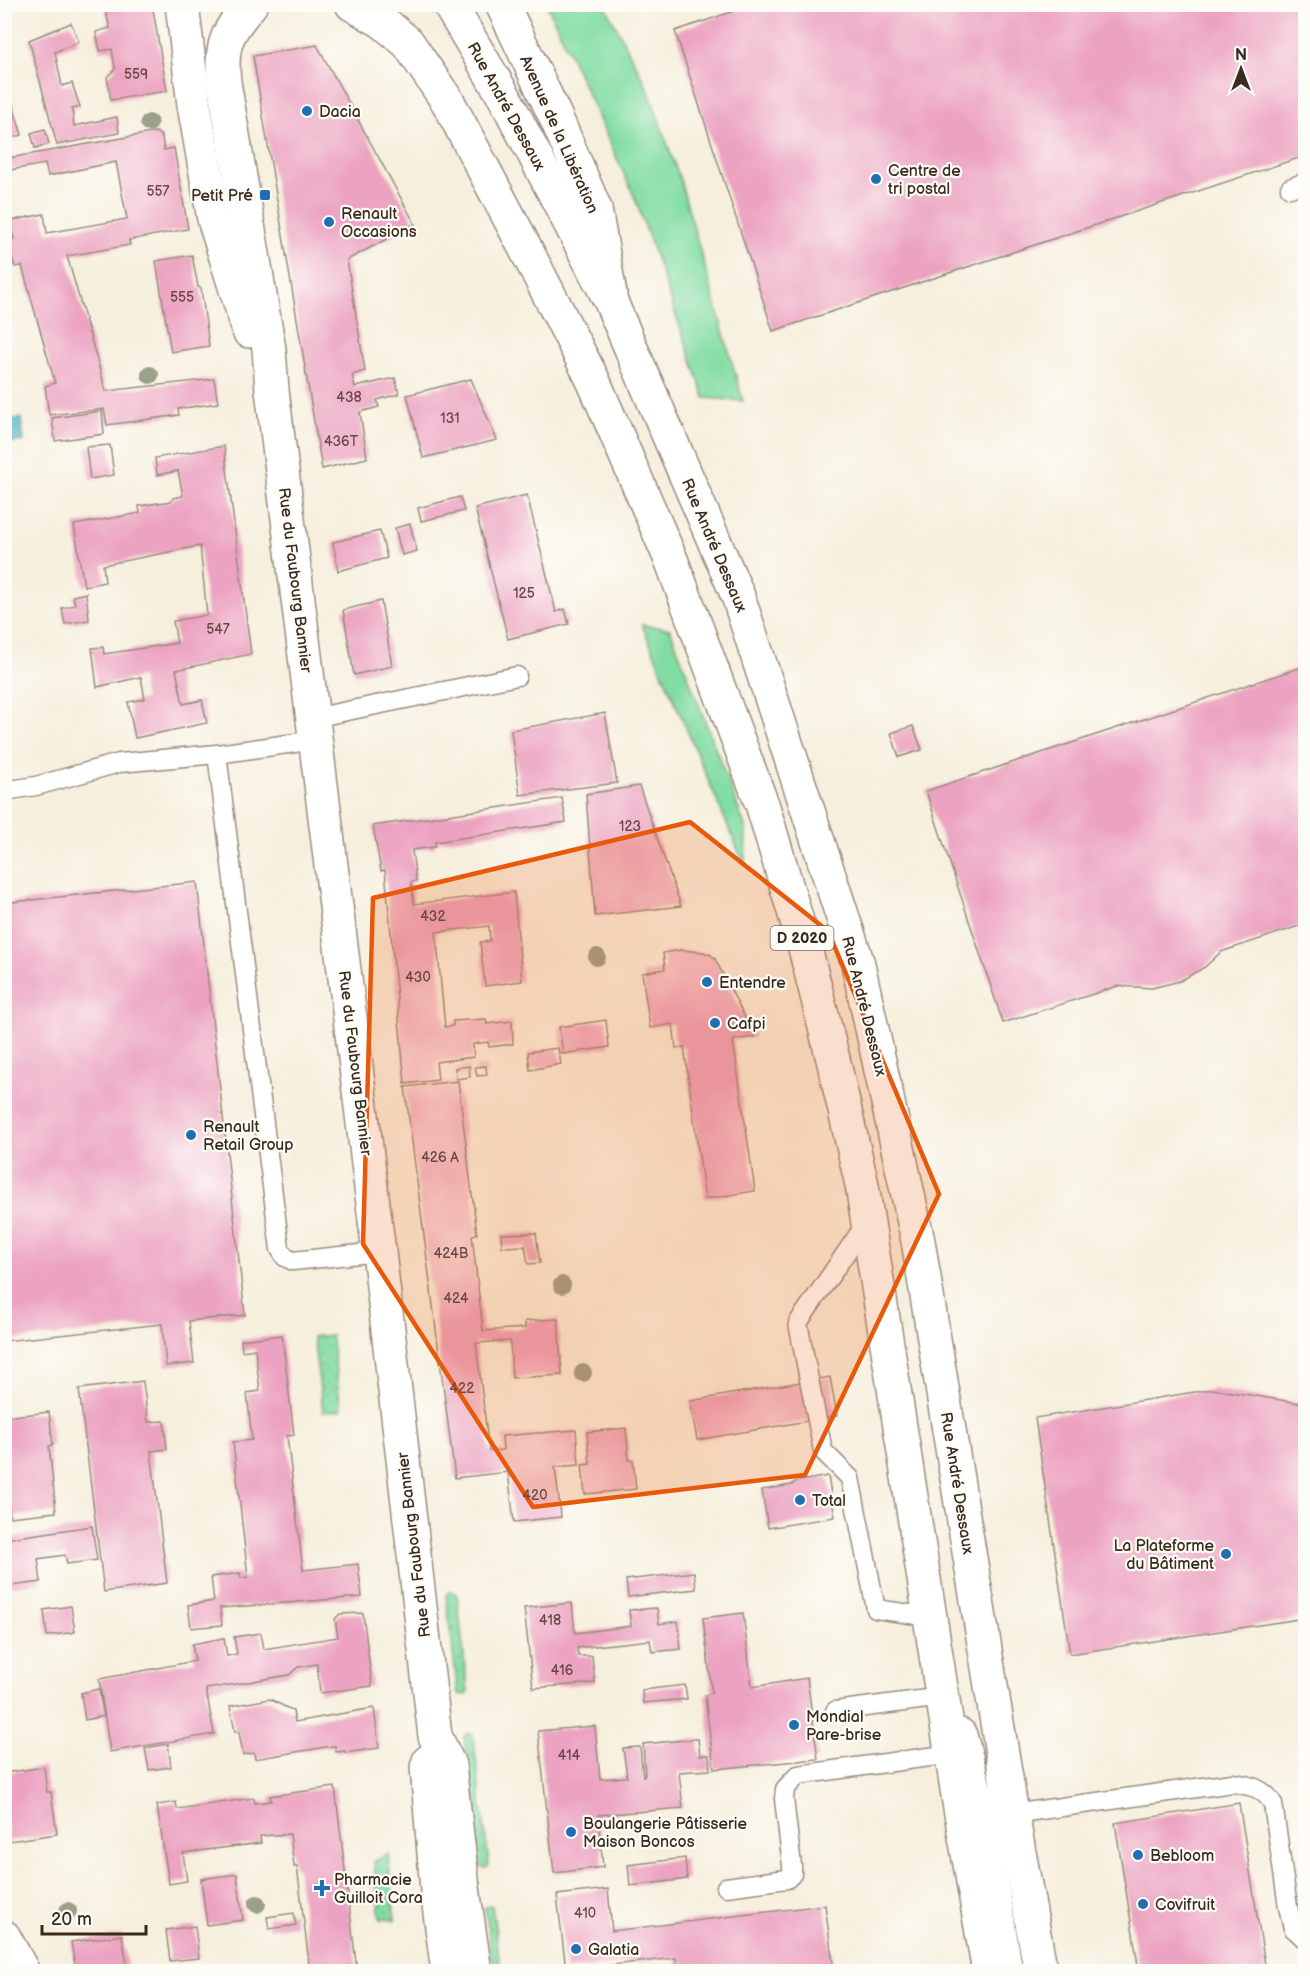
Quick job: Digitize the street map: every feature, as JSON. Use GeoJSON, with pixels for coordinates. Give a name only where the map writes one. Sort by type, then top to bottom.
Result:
{"type":"FeatureCollection","features":[{"type":"Feature","properties":{"kind":"main road","name":"Rue du Faubourg Bannier"},"geometry":{"type":"LineString","coordinates":[[182,4],[194,105],[214,219],[245,322],[272,390]]}},
{"type":"Feature","properties":{"kind":"main road","name":"Rue du Faubourg Bannier"},"geometry":{"type":"LineString","coordinates":[[251,4],[233,26],[226,40],[222,63],[268,349],[379,1252],[435,1736],[449,1765],[474,1971]]}},
{"type":"Feature","properties":{"kind":"main road","name":"D 2020"},"geometry":{"type":"LineString","coordinates":[[352,4],[383,22],[408,43],[448,102],[593,380],[672,562],[764,807],[802,937],[862,1185],[951,1754],[988,1971]]}},
{"type":"Feature","properties":{"kind":"main road","name":"Rue André Dessaux"},"geometry":{"type":"LineString","coordinates":[[449,4],[505,98],[611,302],[738,596],[858,964],[918,1241],[1012,1814],[1041,1971]]}},
{"type":"Feature","properties":{"kind":"main road","name":"Avenue de la Libération"},"geometry":{"type":"LineString","coordinates":[[502,4],[557,120],[595,209],[611,302]]}},
{"type":"Feature","properties":{"kind":"main road"},"geometry":{"type":"LineString","coordinates":[[931,1623],[978,1802],[1006,1971]]}},
{"type":"Feature","properties":{"kind":"main road","name":"Rue du Faubourg Bannier"},"geometry":{"type":"LineString","coordinates":[[435,1736],[427,1767],[437,1890],[448,1971]]}},
{"type":"Feature","properties":{"kind":"main road"},"geometry":{"type":"LineString","coordinates":[[4,1937],[23,1971]]}},
{"type":"Feature","properties":{"kind":"lane"},"geometry":{"type":"LineString","coordinates":[[4,791],[36,786],[119,763],[217,754],[517,676]]}},
{"type":"Feature","properties":{"kind":"lane"},"geometry":{"type":"LineString","coordinates":[[217,754],[280,1249],[285,1257],[293,1261],[379,1252]]}},
{"type":"Feature","properties":{"kind":"lane"},"geometry":{"type":"LineString","coordinates":[[867,1222],[798,1323],[823,1451],[850,1478],[876,1609],[931,1623]]}},
{"type":"Feature","properties":{"kind":"lane"},"geometry":{"type":"LineString","coordinates":[[835,1711],[942,1697]]}},
{"type":"Feature","properties":{"kind":"lane"},"geometry":{"type":"LineString","coordinates":[[726,1887],[787,1879],[792,1874],[784,1799],[785,1789],[798,1775],[951,1754]]}},
{"type":"Feature","properties":{"kind":"lane"},"geometry":{"type":"LineString","coordinates":[[1012,1814],[1232,1783],[1248,1785],[1261,1790],[1274,1804],[1288,1907],[1293,1928],[1305,1940]]}},
{"type":"Feature","properties":{"kind":"highlighted area"},"geometry":{"type":"Polygon","coordinates":[[[690,822],[828,931],[939,1194],[805,1475],[533,1507],[363,1244],[373,898],[690,822]]]}},
{"type":"Feature","properties":{"kind":"green space"},"geometry":{"type":"Polygon","coordinates":[[[547,5],[605,5],[648,89],[680,180],[743,401],[705,398],[635,198],[547,5]]]}},
{"type":"Feature","properties":{"kind":"green space"},"geometry":{"type":"Polygon","coordinates":[[[642,625],[670,629],[746,829],[745,866],[642,625]]]}},
{"type":"Feature","properties":{"kind":"green space"},"geometry":{"type":"Polygon","coordinates":[[[331,1335],[341,1410],[323,1412],[313,1337],[331,1335]]]}},
{"type":"Feature","properties":{"kind":"green space"},"geometry":{"type":"Polygon","coordinates":[[[449,1592],[457,1595],[468,1691],[465,1695],[458,1694],[446,1595],[449,1592]]]}},
{"type":"Feature","properties":{"kind":"green space"},"geometry":{"type":"Polygon","coordinates":[[[468,1733],[473,1735],[489,1865],[486,1868],[479,1866],[464,1736],[468,1733]]]}},
{"type":"Feature","properties":{"kind":"green space"},"geometry":{"type":"Polygon","coordinates":[[[388,1854],[395,1920],[380,1919],[374,1862],[388,1854]]]}},
{"type":"Feature","properties":{"kind":"green space"},"geometry":{"type":"Polygon","coordinates":[[[492,1906],[501,1971],[493,1971],[485,1907],[492,1906]]]}},
{"type":"Feature","properties":{"kind":"water"},"geometry":{"type":"Polygon","coordinates":[[[21,418],[24,441],[5,443],[5,420],[21,418]]]}},
{"type":"Feature","properties":{"kind":"building"},"geometry":{"type":"Polygon","coordinates":[[[116,4],[152,4],[167,91],[111,100],[107,77],[115,69],[112,49],[100,51],[96,32],[110,28],[105,9],[116,4]]]}},
{"type":"Feature","properties":{"kind":"building","name":"Centre de tri postal"},"geometry":{"type":"Polygon","coordinates":[[[755,4],[1305,4],[1305,156],[773,331],[675,31],[755,4]]]}},
{"type":"Feature","properties":{"kind":"building"},"geometry":{"type":"Polygon","coordinates":[[[71,23],[79,42],[55,52],[62,86],[72,83],[80,107],[72,109],[74,126],[117,117],[119,133],[57,145],[29,40],[71,23]]]}},
{"type":"Feature","properties":{"kind":"building"},"geometry":{"type":"Polygon","coordinates":[[[317,45],[415,224],[347,260],[365,371],[352,375],[355,387],[395,378],[399,394],[377,400],[379,407],[360,412],[367,458],[322,469],[253,56],[317,45]]]}},
{"type":"Feature","properties":{"kind":"building"},"geometry":{"type":"Polygon","coordinates":[[[11,99],[22,135],[4,140],[4,102],[11,99]]]}},
{"type":"Feature","properties":{"kind":"building"},"geometry":{"type":"Polygon","coordinates":[[[45,129],[49,144],[35,148],[31,133],[45,129]]]}},
{"type":"Feature","properties":{"kind":"building"},"geometry":{"type":"Polygon","coordinates":[[[156,132],[162,137],[164,150],[174,148],[188,229],[129,240],[130,245],[67,256],[106,391],[214,379],[218,403],[178,409],[179,415],[107,425],[104,409],[49,415],[45,386],[55,383],[22,266],[15,267],[7,240],[14,239],[9,221],[44,214],[47,233],[127,219],[116,162],[48,176],[45,164],[4,171],[4,159],[156,132]]]}},
{"type":"Feature","properties":{"kind":"building"},"geometry":{"type":"Polygon","coordinates":[[[192,255],[198,287],[201,288],[209,346],[171,352],[156,261],[192,255]]]}},
{"type":"Feature","properties":{"kind":"building"},"geometry":{"type":"Polygon","coordinates":[[[471,379],[497,440],[423,458],[407,395],[471,379]]]}},
{"type":"Feature","properties":{"kind":"building"},"geometry":{"type":"Polygon","coordinates":[[[102,411],[104,434],[55,441],[52,418],[102,411]]]}},
{"type":"Feature","properties":{"kind":"building"},"geometry":{"type":"Polygon","coordinates":[[[110,445],[114,475],[90,479],[86,447],[110,445]]]}},
{"type":"Feature","properties":{"kind":"building"},"geometry":{"type":"Polygon","coordinates":[[[224,446],[251,654],[176,670],[183,704],[202,700],[207,723],[135,738],[128,702],[145,699],[141,677],[97,687],[92,648],[103,647],[104,654],[177,643],[173,621],[207,615],[200,546],[103,565],[105,582],[84,586],[74,525],[140,513],[139,506],[172,501],[173,498],[183,496],[178,471],[157,475],[155,458],[224,446]]]}},
{"type":"Feature","properties":{"kind":"building"},"geometry":{"type":"Polygon","coordinates":[[[527,495],[556,612],[565,609],[569,624],[508,639],[475,508],[527,495]]]}},
{"type":"Feature","properties":{"kind":"building"},"geometry":{"type":"Polygon","coordinates":[[[460,497],[464,511],[421,521],[418,508],[460,497]]]}},
{"type":"Feature","properties":{"kind":"building"},"geometry":{"type":"Polygon","coordinates":[[[410,524],[417,551],[402,555],[395,528],[410,524]]]}},
{"type":"Feature","properties":{"kind":"building"},"geometry":{"type":"Polygon","coordinates":[[[380,531],[387,558],[338,571],[333,542],[380,531]]]}},
{"type":"Feature","properties":{"kind":"building"},"geometry":{"type":"Polygon","coordinates":[[[86,593],[89,620],[65,624],[62,608],[75,605],[73,596],[86,593]]]}},
{"type":"Feature","properties":{"kind":"building"},"geometry":{"type":"Polygon","coordinates":[[[381,601],[392,666],[354,675],[343,610],[381,601]]]}},
{"type":"Feature","properties":{"kind":"building"},"geometry":{"type":"Polygon","coordinates":[[[1305,666],[1305,924],[1221,952],[1205,967],[1180,981],[1152,988],[1118,986],[1003,1023],[926,791],[1305,666]]]}},
{"type":"Feature","properties":{"kind":"building"},"geometry":{"type":"Polygon","coordinates":[[[605,713],[617,783],[520,795],[511,730],[605,713]]]}},
{"type":"Feature","properties":{"kind":"building"},"geometry":{"type":"Polygon","coordinates":[[[913,726],[922,750],[899,757],[891,733],[913,726]]]}},
{"type":"Feature","properties":{"kind":"building"},"geometry":{"type":"Polygon","coordinates":[[[639,786],[681,906],[595,916],[586,794],[639,786]]]}},
{"type":"Feature","properties":{"kind":"building"},"geometry":{"type":"Polygon","coordinates":[[[562,798],[566,822],[435,842],[435,847],[412,850],[416,881],[411,882],[414,904],[514,892],[522,981],[485,986],[480,942],[490,941],[489,926],[436,932],[445,1027],[453,1026],[453,1021],[486,1019],[487,1024],[512,1021],[513,1044],[489,1047],[488,1042],[473,1044],[474,1057],[436,1062],[438,1080],[405,1084],[385,870],[381,871],[373,826],[562,798]]]}},
{"type":"Feature","properties":{"kind":"building"},"geometry":{"type":"Polygon","coordinates":[[[197,882],[245,1315],[189,1321],[194,1363],[166,1366],[162,1324],[4,1341],[4,903],[197,882]]]}},
{"type":"Feature","properties":{"kind":"building"},"geometry":{"type":"Polygon","coordinates":[[[681,950],[703,952],[715,959],[755,1037],[733,1040],[755,1191],[705,1199],[684,1047],[676,1048],[673,1024],[650,1028],[642,973],[665,969],[663,953],[681,950]]]}},
{"type":"Feature","properties":{"kind":"building"},"geometry":{"type":"Polygon","coordinates":[[[606,1020],[609,1047],[563,1054],[559,1027],[606,1020]]]}},
{"type":"Feature","properties":{"kind":"building"},"geometry":{"type":"Polygon","coordinates":[[[558,1048],[561,1064],[530,1070],[528,1052],[558,1048]]]}},
{"type":"Feature","properties":{"kind":"building"},"geometry":{"type":"Polygon","coordinates":[[[469,1066],[470,1077],[456,1079],[455,1068],[469,1066]]]}},
{"type":"Feature","properties":{"kind":"building"},"geometry":{"type":"Polygon","coordinates":[[[486,1066],[487,1075],[477,1076],[475,1067],[486,1066]]]}},
{"type":"Feature","properties":{"kind":"building"},"geometry":{"type":"Polygon","coordinates":[[[458,1081],[477,1234],[472,1235],[483,1331],[525,1328],[525,1321],[558,1319],[562,1375],[512,1378],[510,1341],[476,1343],[489,1451],[503,1450],[502,1436],[576,1430],[579,1465],[555,1467],[561,1517],[514,1522],[508,1472],[455,1478],[405,1087],[458,1081]]]}},
{"type":"Feature","properties":{"kind":"building"},"geometry":{"type":"Polygon","coordinates":[[[536,1233],[540,1263],[528,1264],[525,1246],[502,1247],[501,1234],[536,1233]]]}},
{"type":"Feature","properties":{"kind":"building"},"geometry":{"type":"Polygon","coordinates":[[[282,1335],[294,1435],[287,1436],[303,1570],[358,1564],[362,1597],[220,1608],[222,1625],[191,1628],[188,1605],[214,1601],[211,1577],[240,1573],[241,1578],[248,1577],[233,1442],[252,1440],[247,1393],[260,1391],[255,1349],[242,1351],[241,1340],[282,1335]]]}},
{"type":"Feature","properties":{"kind":"building"},"geometry":{"type":"Polygon","coordinates":[[[830,1377],[837,1416],[697,1440],[690,1401],[830,1377]]]}},
{"type":"Feature","properties":{"kind":"building"},"geometry":{"type":"Polygon","coordinates":[[[143,1381],[148,1422],[164,1421],[167,1449],[151,1451],[167,1583],[104,1592],[79,1389],[143,1381]]]}},
{"type":"Feature","properties":{"kind":"building"},"geometry":{"type":"Polygon","coordinates":[[[1213,1389],[1305,1404],[1305,1618],[1070,1654],[1035,1418],[1213,1389]]]}},
{"type":"Feature","properties":{"kind":"building"},"geometry":{"type":"Polygon","coordinates":[[[49,1412],[53,1445],[49,1446],[56,1512],[10,1517],[5,1472],[5,1450],[7,1450],[4,1417],[49,1412]]]}},
{"type":"Feature","properties":{"kind":"building"},"geometry":{"type":"Polygon","coordinates":[[[626,1428],[629,1460],[633,1460],[636,1489],[585,1494],[582,1465],[590,1464],[587,1432],[626,1428]]]}},
{"type":"Feature","properties":{"kind":"building"},"geometry":{"type":"Polygon","coordinates":[[[828,1476],[835,1517],[768,1528],[762,1490],[828,1476]]]}},
{"type":"Feature","properties":{"kind":"building"},"geometry":{"type":"Polygon","coordinates":[[[92,1526],[97,1560],[67,1564],[65,1555],[38,1559],[41,1582],[4,1587],[4,1539],[92,1526]]]}},
{"type":"Feature","properties":{"kind":"building"},"geometry":{"type":"Polygon","coordinates":[[[694,1572],[696,1589],[628,1597],[626,1580],[694,1572]]]}},
{"type":"Feature","properties":{"kind":"building"},"geometry":{"type":"Polygon","coordinates":[[[572,1603],[575,1633],[631,1626],[629,1610],[657,1608],[659,1624],[678,1621],[681,1649],[652,1652],[650,1640],[577,1648],[578,1656],[592,1656],[595,1683],[533,1688],[524,1608],[572,1603]]]}},
{"type":"Feature","properties":{"kind":"building"},"geometry":{"type":"Polygon","coordinates":[[[71,1606],[75,1632],[47,1636],[44,1610],[71,1606]]]}},
{"type":"Feature","properties":{"kind":"building"},"geometry":{"type":"Polygon","coordinates":[[[363,1613],[372,1686],[320,1693],[317,1664],[298,1667],[289,1675],[206,1689],[214,1734],[110,1752],[99,1679],[195,1661],[192,1644],[224,1638],[227,1656],[237,1654],[234,1637],[261,1633],[264,1649],[338,1637],[335,1619],[340,1614],[363,1613]]]}},
{"type":"Feature","properties":{"kind":"building"},"geometry":{"type":"Polygon","coordinates":[[[743,1613],[752,1687],[807,1678],[818,1759],[714,1769],[705,1695],[712,1693],[703,1618],[743,1613]]]}},
{"type":"Feature","properties":{"kind":"building"},"geometry":{"type":"Polygon","coordinates":[[[685,1685],[687,1699],[643,1703],[642,1690],[685,1685]]]}},
{"type":"Feature","properties":{"kind":"building"},"geometry":{"type":"Polygon","coordinates":[[[99,1689],[104,1716],[85,1720],[81,1693],[99,1689]]]}},
{"type":"Feature","properties":{"kind":"building"},"geometry":{"type":"Polygon","coordinates":[[[270,1699],[293,1711],[295,1722],[374,1708],[379,1748],[345,1753],[345,1751],[336,1752],[335,1746],[332,1746],[255,1759],[254,1753],[243,1755],[239,1732],[235,1732],[230,1706],[270,1699]]]}},
{"type":"Feature","properties":{"kind":"building"},"geometry":{"type":"Polygon","coordinates":[[[595,1726],[600,1779],[627,1777],[623,1748],[640,1747],[643,1776],[645,1775],[643,1744],[695,1739],[698,1739],[700,1755],[709,1755],[710,1770],[679,1772],[683,1808],[598,1815],[603,1867],[554,1873],[538,1731],[595,1726]]]}},
{"type":"Feature","properties":{"kind":"building"},"geometry":{"type":"Polygon","coordinates":[[[168,1744],[171,1767],[149,1770],[145,1748],[168,1744]]]}},
{"type":"Feature","properties":{"kind":"building"},"geometry":{"type":"Polygon","coordinates":[[[44,1767],[47,1792],[51,1792],[57,1834],[9,1841],[4,1809],[4,1773],[44,1767]]]}},
{"type":"Feature","properties":{"kind":"building"},"geometry":{"type":"Polygon","coordinates":[[[335,1787],[357,1971],[310,1971],[297,1866],[294,1867],[290,1834],[260,1836],[261,1843],[183,1853],[187,1881],[169,1884],[157,1805],[176,1802],[177,1809],[254,1798],[255,1803],[271,1801],[270,1796],[335,1787]]]}},
{"type":"Feature","properties":{"kind":"building"},"geometry":{"type":"Polygon","coordinates":[[[1239,1803],[1266,1971],[1139,1971],[1115,1823],[1239,1803]]]}},
{"type":"Feature","properties":{"kind":"building"},"geometry":{"type":"Polygon","coordinates":[[[685,1858],[687,1879],[630,1886],[628,1865],[685,1858]]]}},
{"type":"Feature","properties":{"kind":"building"},"geometry":{"type":"Polygon","coordinates":[[[237,1874],[243,1920],[207,1925],[201,1879],[237,1874]]]}},
{"type":"Feature","properties":{"kind":"building"},"geometry":{"type":"Polygon","coordinates":[[[608,1889],[612,1931],[825,1905],[834,1971],[678,1971],[676,1958],[566,1970],[557,1895],[608,1889]]]}},
{"type":"Feature","properties":{"kind":"building"},"geometry":{"type":"Polygon","coordinates":[[[294,1913],[296,1925],[269,1929],[267,1917],[294,1913]]]}},
{"type":"Feature","properties":{"kind":"building"},"geometry":{"type":"Polygon","coordinates":[[[195,1926],[199,1958],[170,1961],[166,1930],[195,1926]]]}},
{"type":"Feature","properties":{"kind":"building"},"geometry":{"type":"Polygon","coordinates":[[[122,1935],[128,1971],[76,1971],[71,1942],[122,1935]]]}},
{"type":"Feature","properties":{"kind":"place","name":"Dacia"},"geometry":{"type":"Point","coordinates":[307,111]}},
{"type":"Feature","properties":{"kind":"place","name":"Centre de tri postal"},"geometry":{"type":"Point","coordinates":[876,179]}},
{"type":"Feature","properties":{"kind":"place","name":"Petit Pré"},"geometry":{"type":"Point","coordinates":[265,195]}},
{"type":"Feature","properties":{"kind":"place","name":"Renault Occasions"},"geometry":{"type":"Point","coordinates":[329,222]}},
{"type":"Feature","properties":{"kind":"place","name":"Entendre"},"geometry":{"type":"Point","coordinates":[707,982]}},
{"type":"Feature","properties":{"kind":"place","name":"Cafpi"},"geometry":{"type":"Point","coordinates":[715,1023]}},
{"type":"Feature","properties":{"kind":"place","name":"Renault Retail Group"},"geometry":{"type":"Point","coordinates":[191,1135]}},
{"type":"Feature","properties":{"kind":"place","name":"Total"},"geometry":{"type":"Point","coordinates":[800,1500]}},
{"type":"Feature","properties":{"kind":"place","name":"La Plateforme du Bâtiment"},"geometry":{"type":"Point","coordinates":[1226,1554]}},
{"type":"Feature","properties":{"kind":"place","name":"Mondial Pare-brise"},"geometry":{"type":"Point","coordinates":[794,1725]}},
{"type":"Feature","properties":{"kind":"place","name":"Boulangerie Pâtisserie Maison Boncos"},"geometry":{"type":"Point","coordinates":[571,1832]}},
{"type":"Feature","properties":{"kind":"place","name":"Bebloom"},"geometry":{"type":"Point","coordinates":[1138,1855]}},
{"type":"Feature","properties":{"kind":"place","name":"Pharmacie Guilloit Cora"},"geometry":{"type":"Point","coordinates":[322,1888]}},
{"type":"Feature","properties":{"kind":"place","name":"Covifruit"},"geometry":{"type":"Point","coordinates":[1143,1904]}},
{"type":"Feature","properties":{"kind":"place","name":"Galatia"},"geometry":{"type":"Point","coordinates":[576,1949]}}]}
